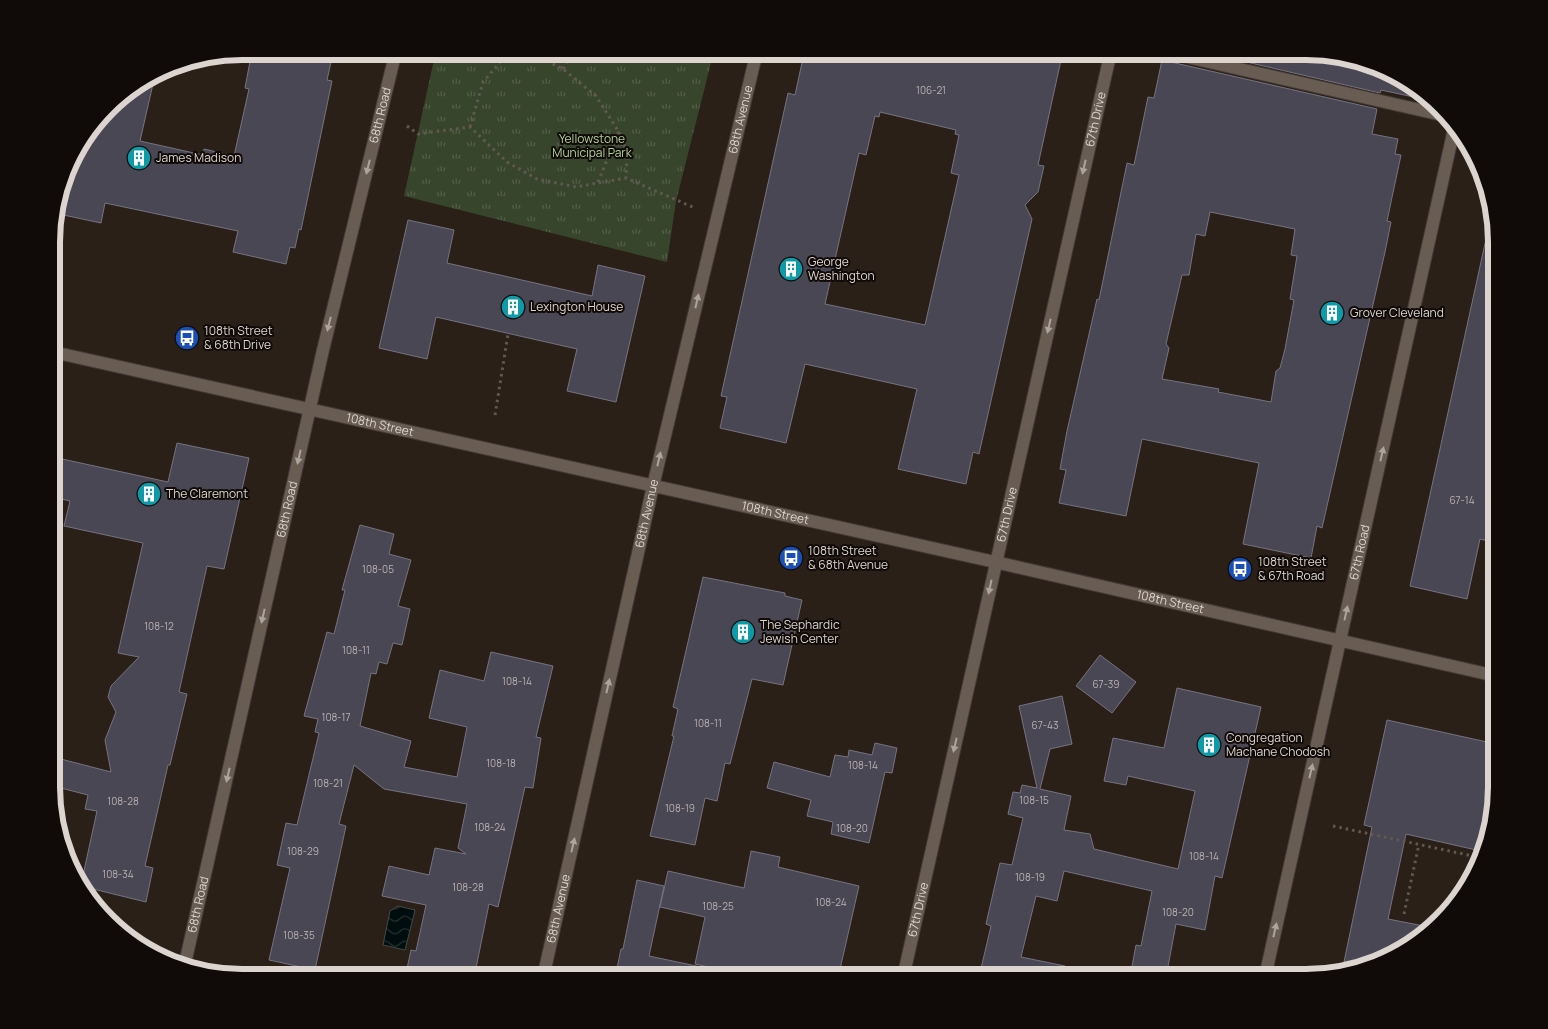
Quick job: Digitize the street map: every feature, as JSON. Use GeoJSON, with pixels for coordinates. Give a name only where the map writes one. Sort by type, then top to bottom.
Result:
{"type":"FeatureCollection","features":[{"type":"Feature","properties":{"kind":"street","name":"68th Road"},"geometry":{"type":"LineString","coordinates":[[186,960],[310,410],[394,60]]}},
{"type":"Feature","properties":{"kind":"street","name":"68th Avenue"},"geometry":{"type":"LineString","coordinates":[[545,969],[653,486],[755,60]]}},
{"type":"Feature","properties":{"kind":"street","name":"67th Drive"},"geometry":{"type":"LineString","coordinates":[[905,969],[1109,60]]}},
{"type":"Feature","properties":{"kind":"street"},"geometry":{"type":"LineString","coordinates":[[1200,60],[1437,115]]}},
{"type":"Feature","properties":{"kind":"street","name":"67th Road"},"geometry":{"type":"LineString","coordinates":[[1267,969],[1453,135]]}},
{"type":"Feature","properties":{"kind":"street","name":"108th Street"},"geometry":{"type":"LineString","coordinates":[[60,354],[1488,674]]}},
{"type":"Feature","properties":{"kind":"path"},"geometry":{"type":"LineString","coordinates":[[470,127],[483,82],[502,60]]}},
{"type":"Feature","properties":{"kind":"path"},"geometry":{"type":"LineString","coordinates":[[545,60],[563,69],[596,96],[619,131],[627,156],[626,178]]}},
{"type":"Feature","properties":{"kind":"path"},"geometry":{"type":"LineString","coordinates":[[563,69],[568,60]]}},
{"type":"Feature","properties":{"kind":"path"},"geometry":{"type":"LineString","coordinates":[[407,126],[418,134],[470,127]]}},
{"type":"Feature","properties":{"kind":"path"},"geometry":{"type":"LineString","coordinates":[[470,127],[507,162],[537,179],[576,186],[626,178],[695,208]]}},
{"type":"Feature","properties":{"kind":"path"},"geometry":{"type":"LineString","coordinates":[[598,183],[619,131]]}},
{"type":"Feature","properties":{"kind":"path"},"geometry":{"type":"LineString","coordinates":[[495,415],[508,334]]}},
{"type":"Feature","properties":{"kind":"path"},"geometry":{"type":"LineString","coordinates":[[1333,826],[1474,856]]}},
{"type":"Feature","properties":{"kind":"path"},"geometry":{"type":"LineString","coordinates":[[1404,914],[1419,844]]}},
{"type":"Feature","properties":{"kind":"green space","name":"Yellowstone Municipal Park"},"geometry":{"type":"Polygon","coordinates":[[[434,60],[712,60],[676,201],[667,262],[404,196],[434,60]]]}},
{"type":"Feature","properties":{"kind":"water"},"geometry":{"type":"Polygon","coordinates":[[[398,906],[415,910],[405,950],[383,945],[390,911],[398,906]]]}},
{"type":"Feature","properties":{"kind":"building","name":"James Madison"},"geometry":{"type":"Polygon","coordinates":[[[250,60],[324,60],[331,62],[327,80],[332,81],[301,230],[299,229],[295,248],[290,247],[286,264],[233,252],[238,231],[105,203],[101,223],[62,215],[70,183],[84,151],[113,113],[151,84],[153,83],[140,141],[203,155],[204,149],[234,156],[249,89],[245,88],[250,60]]]}},
{"type":"Feature","properties":{"kind":"building","name":"George Washington"},"geometry":{"type":"Polygon","coordinates":[[[803,60],[1061,60],[1038,165],[1044,166],[1038,192],[1025,205],[1032,219],[979,454],[973,452],[966,484],[898,469],[917,389],[805,364],[786,443],[720,428],[727,397],[721,396],[788,93],[795,95],[803,60]],[[880,112],[879,117],[875,116],[866,155],[859,153],[825,304],[925,325],[959,175],[951,173],[959,135],[955,134],[956,130],[880,112]]]}},
{"type":"Feature","properties":{"kind":"building","name":"Grover Cleveland"},"geometry":{"type":"Polygon","coordinates":[[[1162,60],[1377,109],[1372,134],[1398,139],[1395,154],[1401,155],[1387,221],[1391,222],[1385,252],[1322,528],[1317,526],[1311,558],[1243,544],[1259,463],[1142,439],[1126,516],[1059,503],[1066,470],[1060,469],[1067,431],[1097,299],[1099,300],[1127,163],[1134,165],[1148,97],[1154,98],[1162,60]],[[1210,212],[1205,236],[1196,234],[1189,275],[1182,275],[1166,344],[1169,348],[1162,379],[1219,389],[1218,392],[1271,402],[1276,371],[1280,368],[1285,349],[1294,300],[1290,299],[1297,256],[1291,255],[1295,229],[1210,212]]]}},
{"type":"Feature","properties":{"kind":"building"},"geometry":{"type":"Polygon","coordinates":[[[1238,60],[1318,60],[1342,63],[1387,79],[1416,98],[1381,90],[1380,93],[1238,60]]]}},
{"type":"Feature","properties":{"kind":"building","name":"Lexington House"},"geometry":{"type":"Polygon","coordinates":[[[408,220],[454,230],[447,263],[592,296],[598,265],[645,276],[616,402],[567,391],[577,349],[436,317],[427,359],[379,348],[408,220]]]}},
{"type":"Feature","properties":{"kind":"building"},"geometry":{"type":"Polygon","coordinates":[[[1486,239],[1488,239],[1488,541],[1480,539],[1467,599],[1410,586],[1486,239]]]}},
{"type":"Feature","properties":{"kind":"building"},"geometry":{"type":"Polygon","coordinates":[[[177,443],[249,458],[224,569],[207,566],[179,692],[187,694],[170,765],[168,765],[145,866],[153,868],[146,902],[91,889],[83,876],[97,811],[85,809],[88,795],[60,788],[60,759],[111,772],[105,740],[116,712],[108,697],[111,686],[139,657],[118,653],[143,543],[64,526],[70,501],[60,499],[60,459],[168,482],[177,443]]]}},
{"type":"Feature","properties":{"kind":"building"},"geometry":{"type":"Polygon","coordinates":[[[360,525],[394,534],[389,554],[411,560],[398,606],[410,609],[402,645],[393,643],[387,664],[379,662],[376,674],[371,673],[360,726],[411,741],[404,767],[457,777],[467,727],[429,718],[440,670],[484,681],[491,652],[553,666],[536,737],[541,738],[533,788],[525,787],[498,907],[489,904],[476,969],[407,969],[411,950],[416,951],[426,905],[382,896],[389,866],[429,875],[435,848],[466,854],[458,848],[467,804],[384,789],[354,765],[339,824],[346,826],[315,969],[269,960],[290,868],[277,865],[286,823],[297,825],[319,733],[315,732],[318,719],[304,716],[327,632],[334,634],[345,590],[342,590],[360,525]]]}},
{"type":"Feature","properties":{"kind":"building"},"geometry":{"type":"Polygon","coordinates":[[[703,577],[785,593],[785,596],[802,600],[783,685],[752,679],[730,764],[725,763],[717,801],[705,798],[695,845],[650,836],[674,736],[672,736],[678,709],[673,707],[703,577]]]}},
{"type":"Feature","properties":{"kind":"building"},"geometry":{"type":"Polygon","coordinates":[[[1100,655],[1136,682],[1112,713],[1076,686],[1100,655]]]}},
{"type":"Feature","properties":{"kind":"building"},"geometry":{"type":"Polygon","coordinates":[[[1177,688],[1261,707],[1222,878],[1215,876],[1205,930],[1176,924],[1168,969],[1132,969],[1136,945],[1141,946],[1152,891],[1064,871],[1057,901],[1036,896],[1021,957],[1065,966],[1065,969],[981,969],[991,926],[986,924],[1000,863],[1012,865],[1023,818],[1008,814],[1013,792],[1020,793],[1022,785],[1037,788],[1019,706],[1062,696],[1072,744],[1050,749],[1040,789],[1071,796],[1064,830],[1090,834],[1094,849],[1178,869],[1195,791],[1128,776],[1126,785],[1104,781],[1113,738],[1164,748],[1177,688]]]}},
{"type":"Feature","properties":{"kind":"building"},"geometry":{"type":"Polygon","coordinates":[[[1387,720],[1488,742],[1488,799],[1485,823],[1477,850],[1406,834],[1388,919],[1424,926],[1397,945],[1351,963],[1344,962],[1372,827],[1364,825],[1387,720]]]}},
{"type":"Feature","properties":{"kind":"building"},"geometry":{"type":"Polygon","coordinates":[[[875,743],[897,748],[892,773],[885,772],[869,843],[831,834],[833,822],[807,816],[811,800],[767,788],[774,762],[830,777],[835,755],[848,757],[849,750],[872,755],[875,743]]]}},
{"type":"Feature","properties":{"kind":"building"},"geometry":{"type":"Polygon","coordinates":[[[751,851],[780,857],[778,867],[859,886],[840,969],[717,969],[695,964],[705,917],[660,907],[668,871],[744,888],[751,851]]]}},
{"type":"Feature","properties":{"kind":"building"},"geometry":{"type":"Polygon","coordinates":[[[637,880],[664,886],[649,956],[701,967],[701,969],[617,969],[621,949],[623,949],[637,880]]]}},
{"type":"Feature","properties":{"kind":"place","name":"James Madison"},"geometry":{"type":"Point","coordinates":[139,158]}},
{"type":"Feature","properties":{"kind":"place","name":"George Washington"},"geometry":{"type":"Point","coordinates":[791,269]}},
{"type":"Feature","properties":{"kind":"place","name":"Lexington House"},"geometry":{"type":"Point","coordinates":[513,307]}},
{"type":"Feature","properties":{"kind":"place","name":"Grover Cleveland"},"geometry":{"type":"Point","coordinates":[1332,313]}},
{"type":"Feature","properties":{"kind":"place","name":"108th Street & 68th Drive"},"geometry":{"type":"Point","coordinates":[187,338]}},
{"type":"Feature","properties":{"kind":"place","name":"The Claremont"},"geometry":{"type":"Point","coordinates":[149,494]}},
{"type":"Feature","properties":{"kind":"place","name":"108th Street & 68th Avenue"},"geometry":{"type":"Point","coordinates":[791,558]}},
{"type":"Feature","properties":{"kind":"place","name":"108th Street & 67th Road"},"geometry":{"type":"Point","coordinates":[1240,569]}},
{"type":"Feature","properties":{"kind":"place","name":"The Sephardic Jewish Center"},"geometry":{"type":"Point","coordinates":[743,632]}},
{"type":"Feature","properties":{"kind":"place","name":"Congregation Machane Chodosh"},"geometry":{"type":"Point","coordinates":[1209,745]}}]}
